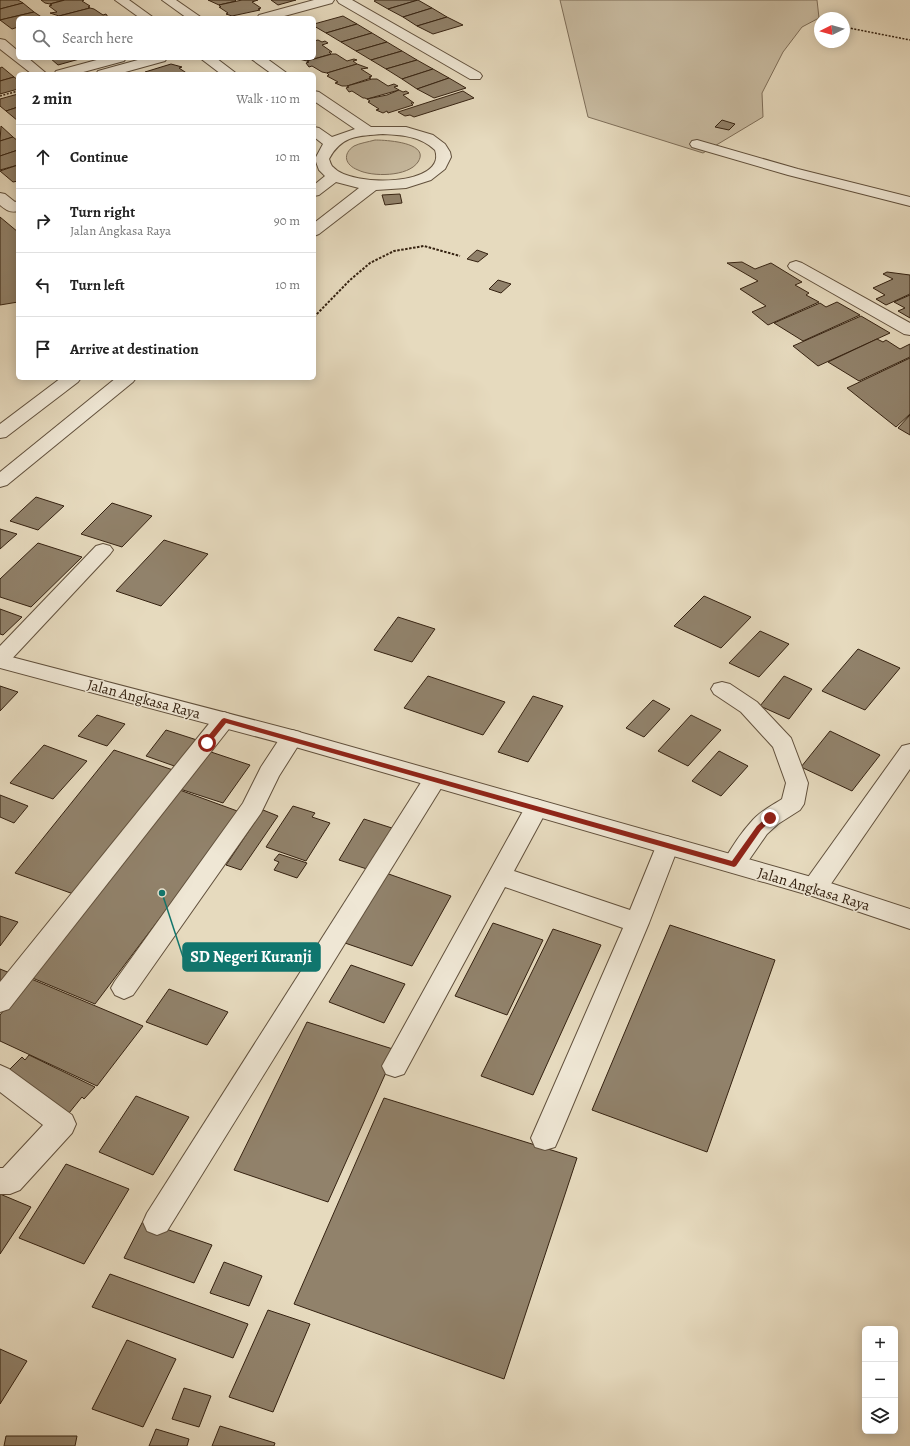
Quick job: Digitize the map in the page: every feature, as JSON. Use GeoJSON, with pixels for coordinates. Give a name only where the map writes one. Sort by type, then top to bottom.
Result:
{"type":"FeatureCollection","features":[{"type":"Feature","properties":{"kind":"street"},"geometry":{"type":"LineString","coordinates":[[121,0],[145,16]]}},
{"type":"Feature","properties":{"kind":"street"},"geometry":{"type":"LineString","coordinates":[[168,0],[193,16]]}},
{"type":"Feature","properties":{"kind":"street"},"geometry":{"type":"LineString","coordinates":[[270,16],[328,0]]}},
{"type":"Feature","properties":{"kind":"street"},"geometry":{"type":"LineString","coordinates":[[307,16],[347,2],[475,76]]}},
{"type":"Feature","properties":{"kind":"street"},"geometry":{"type":"LineString","coordinates":[[0,43],[16,55]]}},
{"type":"Feature","properties":{"kind":"street"},"geometry":{"type":"LineString","coordinates":[[23,60],[38,72]]}},
{"type":"Feature","properties":{"kind":"street"},"geometry":{"type":"LineString","coordinates":[[68,72],[112,60]]}},
{"type":"Feature","properties":{"kind":"street"},"geometry":{"type":"LineString","coordinates":[[109,72],[153,60]]}},
{"type":"Feature","properties":{"kind":"street"},"geometry":{"type":"LineString","coordinates":[[210,60],[227,72]]}},
{"type":"Feature","properties":{"kind":"street"},"geometry":{"type":"LineString","coordinates":[[260,60],[279,72]]}},
{"type":"Feature","properties":{"kind":"street"},"geometry":{"type":"LineString","coordinates":[[316,96],[368,130]]}},
{"type":"Feature","properties":{"kind":"street"},"geometry":{"type":"LineString","coordinates":[[368,130],[398,130],[424,137],[441,148],[443,155],[442,163],[437,170],[429,176],[417,181],[395,185],[371,186],[351,182],[334,176],[327,170],[322,163],[322,156],[325,150],[332,143],[347,135],[368,130]]}},
{"type":"Feature","properties":{"kind":"street"},"geometry":{"type":"LineString","coordinates":[[316,132],[332,143]]}},
{"type":"Feature","properties":{"kind":"street"},"geometry":{"type":"LineString","coordinates":[[697,144],[793,172],[910,202]]}},
{"type":"Feature","properties":{"kind":"street"},"geometry":{"type":"LineString","coordinates":[[316,190],[334,176]]}},
{"type":"Feature","properties":{"kind":"street"},"geometry":{"type":"LineString","coordinates":[[316,229],[371,186]]}},
{"type":"Feature","properties":{"kind":"street"},"geometry":{"type":"LineString","coordinates":[[0,197],[16,209]]}},
{"type":"Feature","properties":{"kind":"street"},"geometry":{"type":"LineString","coordinates":[[796,266],[910,330]]}},
{"type":"Feature","properties":{"kind":"street"},"geometry":{"type":"LineString","coordinates":[[0,433],[69,380]]}},
{"type":"Feature","properties":{"kind":"street"},"geometry":{"type":"LineString","coordinates":[[0,481],[125,380]]}},
{"type":"Feature","properties":{"kind":"street"},"geometry":{"type":"LineString","coordinates":[[0,660],[103,550]]}},
{"type":"Feature","properties":{"kind":"street","name":"Jalan Angkasa Raya"},"geometry":{"type":"LineString","coordinates":[[0,660],[292,738],[815,887],[910,919]]}},
{"type":"Feature","properties":{"kind":"street"},"geometry":{"type":"LineString","coordinates":[[722,689],[749,707],[783,744],[797,783],[792,804],[770,818],[759,828],[734,864]]}},
{"type":"Feature","properties":{"kind":"street"},"geometry":{"type":"LineString","coordinates":[[0,1001],[224,720]]}},
{"type":"Feature","properties":{"kind":"street"},"geometry":{"type":"LineString","coordinates":[[124,988],[253,807],[269,773],[292,738]]}},
{"type":"Feature","properties":{"kind":"street"},"geometry":{"type":"LineString","coordinates":[[815,887],[910,752]]}},
{"type":"Feature","properties":{"kind":"street"},"geometry":{"type":"LineString","coordinates":[[157,1222],[435,779]]}},
{"type":"Feature","properties":{"kind":"street"},"geometry":{"type":"LineString","coordinates":[[395,1066],[536,808]]}},
{"type":"Feature","properties":{"kind":"street"},"geometry":{"type":"LineString","coordinates":[[545,1138],[637,923],[667,845]]}},
{"type":"Feature","properties":{"kind":"street"},"geometry":{"type":"LineString","coordinates":[[499,875],[637,923]]}},
{"type":"Feature","properties":{"kind":"street"},"geometry":{"type":"LineString","coordinates":[[0,1077],[62,1124],[10,1181],[0,1181]]}},
{"type":"Feature","properties":{"kind":"path"},"geometry":{"type":"LineString","coordinates":[[850,28],[910,40]]}},
{"type":"Feature","properties":{"kind":"path"},"geometry":{"type":"LineString","coordinates":[[0,96],[16,92]]}},
{"type":"Feature","properties":{"kind":"path"},"geometry":{"type":"LineString","coordinates":[[316,315],[350,280],[370,263],[394,251],[424,246],[460,256]]}},
{"type":"Feature","properties":{"kind":"shaded area"},"geometry":{"type":"Polygon","coordinates":[[[560,0],[817,0],[818,12],[814,12],[814,21],[802,27],[783,52],[762,93],[763,117],[703,153],[588,117],[560,0]]]}},
{"type":"Feature","properties":{"kind":"shaded area"},"geometry":{"type":"Polygon","coordinates":[[[375,140],[396,142],[412,146],[418,150],[420,155],[418,162],[406,171],[390,174],[372,174],[354,168],[350,165],[347,156],[350,149],[356,145],[375,140]]]}},
{"type":"Feature","properties":{"kind":"building"},"geometry":{"type":"Polygon","coordinates":[[[0,0],[18,0],[23,3],[0,9],[0,0]]]}},
{"type":"Feature","properties":{"kind":"building"},"geometry":{"type":"Polygon","coordinates":[[[41,0],[64,0],[50,4],[41,0]]]}},
{"type":"Feature","properties":{"kind":"building"},"geometry":{"type":"Polygon","coordinates":[[[65,0],[84,0],[82,1],[90,6],[88,7],[90,8],[59,16],[50,13],[57,12],[49,6],[52,5],[50,4],[65,0]]]}},
{"type":"Feature","properties":{"kind":"building"},"geometry":{"type":"Polygon","coordinates":[[[208,0],[235,0],[236,1],[219,5],[208,0]]]}},
{"type":"Feature","properties":{"kind":"building"},"geometry":{"type":"Polygon","coordinates":[[[242,0],[258,0],[252,2],[261,8],[258,9],[260,10],[232,16],[226,14],[228,13],[219,7],[221,7],[219,5],[242,0]]]}},
{"type":"Feature","properties":{"kind":"building"},"geometry":{"type":"Polygon","coordinates":[[[271,0],[296,0],[278,5],[271,0]]]}},
{"type":"Feature","properties":{"kind":"building"},"geometry":{"type":"Polygon","coordinates":[[[418,0],[388,9],[374,1],[418,0]]]}},
{"type":"Feature","properties":{"kind":"building"},"geometry":{"type":"Polygon","coordinates":[[[418,0],[432,8],[403,17],[388,9],[418,0]]]}},
{"type":"Feature","properties":{"kind":"building"},"geometry":{"type":"Polygon","coordinates":[[[23,3],[34,12],[0,20],[0,9],[23,3]]]}},
{"type":"Feature","properties":{"kind":"building"},"geometry":{"type":"Polygon","coordinates":[[[90,8],[103,15],[106,14],[107,16],[59,16],[90,8]]]}},
{"type":"Feature","properties":{"kind":"building"},"geometry":{"type":"Polygon","coordinates":[[[432,8],[447,17],[417,26],[403,17],[432,8]]]}},
{"type":"Feature","properties":{"kind":"building"},"geometry":{"type":"Polygon","coordinates":[[[34,12],[40,16],[17,16],[34,12]]]}},
{"type":"Feature","properties":{"kind":"building"},"geometry":{"type":"Polygon","coordinates":[[[16,16],[16,28],[12,29],[0,20],[16,16]]]}},
{"type":"Feature","properties":{"kind":"building"},"geometry":{"type":"Polygon","coordinates":[[[343,16],[357,24],[326,33],[316,27],[316,23],[343,16]]]}},
{"type":"Feature","properties":{"kind":"building"},"geometry":{"type":"Polygon","coordinates":[[[447,17],[463,25],[433,34],[417,26],[447,17]]]}},
{"type":"Feature","properties":{"kind":"building"},"geometry":{"type":"Polygon","coordinates":[[[357,24],[372,33],[341,42],[326,33],[357,24]]]}},
{"type":"Feature","properties":{"kind":"building"},"geometry":{"type":"Polygon","coordinates":[[[372,33],[387,42],[356,51],[341,42],[372,33]]]}},
{"type":"Feature","properties":{"kind":"building"},"geometry":{"type":"Polygon","coordinates":[[[316,40],[325,41],[328,43],[322,45],[332,52],[329,52],[331,54],[316,58],[316,40]]]}},
{"type":"Feature","properties":{"kind":"building"},"geometry":{"type":"Polygon","coordinates":[[[387,42],[402,51],[371,60],[356,51],[387,42]]]}},
{"type":"Feature","properties":{"kind":"building"},"geometry":{"type":"Polygon","coordinates":[[[402,51],[417,60],[386,69],[371,60],[402,51]]]}},
{"type":"Feature","properties":{"kind":"building"},"geometry":{"type":"Polygon","coordinates":[[[336,54],[347,61],[354,59],[357,60],[353,61],[357,64],[327,73],[322,72],[312,66],[309,67],[306,63],[309,62],[307,61],[316,60],[316,58],[336,54]]]}},
{"type":"Feature","properties":{"kind":"building"},"geometry":{"type":"Polygon","coordinates":[[[52,60],[76,60],[58,65],[52,60]]]}},
{"type":"Feature","properties":{"kind":"building"},"geometry":{"type":"Polygon","coordinates":[[[417,60],[433,69],[402,79],[386,69],[417,60]]]}},
{"type":"Feature","properties":{"kind":"building"},"geometry":{"type":"Polygon","coordinates":[[[171,64],[182,67],[179,68],[185,72],[145,72],[171,64]]]}},
{"type":"Feature","properties":{"kind":"building"},"geometry":{"type":"Polygon","coordinates":[[[357,64],[368,68],[361,69],[372,76],[369,77],[371,78],[347,86],[342,86],[335,83],[338,82],[327,76],[329,75],[327,73],[357,64]]]}},
{"type":"Feature","properties":{"kind":"building"},"geometry":{"type":"Polygon","coordinates":[[[2,67],[14,77],[0,81],[0,68],[2,67]]]}},
{"type":"Feature","properties":{"kind":"building"},"geometry":{"type":"Polygon","coordinates":[[[433,69],[449,78],[417,89],[402,79],[433,69]]]}},
{"type":"Feature","properties":{"kind":"building"},"geometry":{"type":"Polygon","coordinates":[[[14,77],[16,78],[16,90],[0,94],[0,81],[14,77]]]}},
{"type":"Feature","properties":{"kind":"building"},"geometry":{"type":"Polygon","coordinates":[[[449,78],[466,88],[434,98],[417,89],[449,78]]]}},
{"type":"Feature","properties":{"kind":"building"},"geometry":{"type":"Polygon","coordinates":[[[377,79],[388,86],[394,84],[398,86],[394,87],[399,90],[367,99],[352,91],[349,92],[346,88],[349,87],[347,86],[377,79]]]}},
{"type":"Feature","properties":{"kind":"building"},"geometry":{"type":"Polygon","coordinates":[[[399,90],[409,93],[403,95],[414,103],[411,103],[413,105],[388,113],[387,111],[383,113],[376,110],[379,109],[368,102],[370,101],[367,99],[387,95],[399,90]]]}},
{"type":"Feature","properties":{"kind":"building"},"geometry":{"type":"Polygon","coordinates":[[[463,91],[474,98],[414,117],[410,115],[405,116],[398,112],[463,91]]]}},
{"type":"Feature","properties":{"kind":"building"},"geometry":{"type":"Polygon","coordinates":[[[16,95],[16,108],[6,111],[0,106],[0,99],[16,95]]]}},
{"type":"Feature","properties":{"kind":"building"},"geometry":{"type":"Polygon","coordinates":[[[16,108],[16,119],[6,111],[16,108]]]}},
{"type":"Feature","properties":{"kind":"building"},"geometry":{"type":"Polygon","coordinates":[[[722,120],[735,124],[729,130],[715,127],[722,120]]]}},
{"type":"Feature","properties":{"kind":"building"},"geometry":{"type":"Polygon","coordinates":[[[1,126],[13,137],[0,141],[1,126]]]}},
{"type":"Feature","properties":{"kind":"building"},"geometry":{"type":"Polygon","coordinates":[[[13,137],[16,139],[16,151],[0,156],[0,141],[13,137]]]}},
{"type":"Feature","properties":{"kind":"building"},"geometry":{"type":"Polygon","coordinates":[[[16,151],[16,166],[0,170],[0,156],[16,151]]]}},
{"type":"Feature","properties":{"kind":"building"},"geometry":{"type":"Polygon","coordinates":[[[16,166],[16,181],[13,182],[0,171],[16,166]]]}},
{"type":"Feature","properties":{"kind":"building"},"geometry":{"type":"Polygon","coordinates":[[[400,194],[402,203],[385,205],[382,195],[400,194]]]}},
{"type":"Feature","properties":{"kind":"building"},"geometry":{"type":"Polygon","coordinates":[[[0,217],[16,230],[16,302],[0,305],[0,217]]]}},
{"type":"Feature","properties":{"kind":"building"},"geometry":{"type":"Polygon","coordinates":[[[477,250],[488,254],[478,262],[467,259],[477,250]]]}},
{"type":"Feature","properties":{"kind":"building"},"geometry":{"type":"Polygon","coordinates":[[[742,262],[755,269],[771,263],[802,282],[795,285],[809,293],[806,295],[819,302],[768,325],[752,312],[766,306],[740,289],[758,281],[727,263],[742,262]]]}},
{"type":"Feature","properties":{"kind":"building"},"geometry":{"type":"Polygon","coordinates":[[[887,272],[910,275],[910,294],[886,305],[876,299],[885,295],[873,288],[893,279],[883,274],[887,272]]]}},
{"type":"Feature","properties":{"kind":"building"},"geometry":{"type":"Polygon","coordinates":[[[498,280],[511,284],[501,293],[489,289],[498,280]]]}},
{"type":"Feature","properties":{"kind":"building"},"geometry":{"type":"Polygon","coordinates":[[[910,295],[910,318],[898,311],[905,308],[894,302],[910,295]]]}},
{"type":"Feature","properties":{"kind":"building"},"geometry":{"type":"Polygon","coordinates":[[[837,302],[860,315],[803,341],[774,323],[820,303],[826,307],[837,302]]]}},
{"type":"Feature","properties":{"kind":"building"},"geometry":{"type":"Polygon","coordinates":[[[861,316],[890,333],[818,366],[793,346],[861,316]]]}},
{"type":"Feature","properties":{"kind":"building"},"geometry":{"type":"Polygon","coordinates":[[[877,339],[883,342],[886,340],[900,349],[910,344],[910,357],[859,381],[828,362],[877,339]]]}},
{"type":"Feature","properties":{"kind":"building"},"geometry":{"type":"Polygon","coordinates":[[[910,358],[910,414],[896,427],[847,388],[910,358]]]}},
{"type":"Feature","properties":{"kind":"building"},"geometry":{"type":"Polygon","coordinates":[[[910,415],[910,435],[898,428],[910,415]]]}},
{"type":"Feature","properties":{"kind":"building"},"geometry":{"type":"Polygon","coordinates":[[[36,497],[64,506],[38,530],[10,521],[36,497]]]}},
{"type":"Feature","properties":{"kind":"building"},"geometry":{"type":"Polygon","coordinates":[[[112,503],[152,516],[122,547],[81,534],[112,503]]]}},
{"type":"Feature","properties":{"kind":"building"},"geometry":{"type":"Polygon","coordinates":[[[0,529],[17,534],[0,549],[0,529]]]}},
{"type":"Feature","properties":{"kind":"building"},"geometry":{"type":"Polygon","coordinates":[[[164,540],[208,554],[161,606],[116,591],[164,540]]]}},
{"type":"Feature","properties":{"kind":"building"},"geometry":{"type":"Polygon","coordinates":[[[38,543],[82,557],[31,607],[0,597],[0,579],[38,543]]]}},
{"type":"Feature","properties":{"kind":"building"},"geometry":{"type":"Polygon","coordinates":[[[704,596],[751,617],[721,648],[674,626],[704,596]]]}},
{"type":"Feature","properties":{"kind":"building"},"geometry":{"type":"Polygon","coordinates":[[[0,609],[22,617],[3,635],[0,634],[0,609]]]}},
{"type":"Feature","properties":{"kind":"building"},"geometry":{"type":"Polygon","coordinates":[[[398,617],[435,629],[412,662],[374,650],[398,617]]]}},
{"type":"Feature","properties":{"kind":"building"},"geometry":{"type":"Polygon","coordinates":[[[760,631],[789,644],[759,677],[729,663],[760,631]]]}},
{"type":"Feature","properties":{"kind":"building"},"geometry":{"type":"Polygon","coordinates":[[[858,649],[900,668],[865,710],[822,691],[858,649]]]}},
{"type":"Feature","properties":{"kind":"building"},"geometry":{"type":"Polygon","coordinates":[[[428,676],[505,702],[483,735],[404,708],[428,676]]]}},
{"type":"Feature","properties":{"kind":"building"},"geometry":{"type":"Polygon","coordinates":[[[784,676],[812,689],[789,719],[760,706],[784,676]]]}},
{"type":"Feature","properties":{"kind":"building"},"geometry":{"type":"Polygon","coordinates":[[[0,686],[18,692],[0,711],[0,686]]]}},
{"type":"Feature","properties":{"kind":"building"},"geometry":{"type":"Polygon","coordinates":[[[533,696],[563,706],[528,762],[498,752],[533,696]]]}},
{"type":"Feature","properties":{"kind":"building"},"geometry":{"type":"Polygon","coordinates":[[[653,700],[670,709],[644,737],[626,728],[653,700]]]}},
{"type":"Feature","properties":{"kind":"building"},"geometry":{"type":"Polygon","coordinates":[[[97,715],[125,724],[107,746],[78,736],[97,715]]]}},
{"type":"Feature","properties":{"kind":"building"},"geometry":{"type":"Polygon","coordinates":[[[691,715],[721,730],[688,766],[658,751],[691,715]]]}},
{"type":"Feature","properties":{"kind":"building"},"geometry":{"type":"Polygon","coordinates":[[[166,730],[200,741],[180,768],[146,756],[166,730]]]}},
{"type":"Feature","properties":{"kind":"building"},"geometry":{"type":"Polygon","coordinates":[[[830,731],[880,755],[852,791],[801,767],[830,731]]]}},
{"type":"Feature","properties":{"kind":"building"},"geometry":{"type":"Polygon","coordinates":[[[44,745],[87,761],[53,799],[10,783],[44,745]]]}},
{"type":"Feature","properties":{"kind":"building"},"geometry":{"type":"Polygon","coordinates":[[[114,750],[176,771],[79,896],[15,873],[114,750]]]}},
{"type":"Feature","properties":{"kind":"building"},"geometry":{"type":"Polygon","coordinates":[[[208,751],[250,765],[223,803],[180,789],[208,751]]]}},
{"type":"Feature","properties":{"kind":"building"},"geometry":{"type":"Polygon","coordinates":[[[719,751],[748,766],[721,796],[692,781],[719,751]]]}},
{"type":"Feature","properties":{"kind":"building"},"geometry":{"type":"Polygon","coordinates":[[[177,789],[240,812],[95,1004],[30,977],[177,789]]]}},
{"type":"Feature","properties":{"kind":"building"},"geometry":{"type":"Polygon","coordinates":[[[0,795],[28,806],[14,823],[0,817],[0,795]]]}},
{"type":"Feature","properties":{"kind":"building"},"geometry":{"type":"Polygon","coordinates":[[[293,806],[315,813],[312,817],[330,823],[306,861],[266,847],[293,806]]]}},
{"type":"Feature","properties":{"kind":"building"},"geometry":{"type":"Polygon","coordinates":[[[263,810],[278,816],[241,870],[226,865],[263,810]]]}},
{"type":"Feature","properties":{"kind":"building"},"geometry":{"type":"Polygon","coordinates":[[[364,819],[395,829],[370,870],[339,860],[364,819]]]}},
{"type":"Feature","properties":{"kind":"building"},"geometry":{"type":"Polygon","coordinates":[[[279,854],[307,863],[297,878],[274,870],[279,862],[274,860],[279,854]]]}},
{"type":"Feature","properties":{"kind":"building"},"geometry":{"type":"Polygon","coordinates":[[[383,872],[451,896],[412,966],[342,942],[383,872]]]}},
{"type":"Feature","properties":{"kind":"building"},"geometry":{"type":"Polygon","coordinates":[[[0,916],[18,922],[0,946],[0,916]]]}},
{"type":"Feature","properties":{"kind":"building"},"geometry":{"type":"Polygon","coordinates":[[[493,923],[543,940],[507,1015],[455,996],[493,923]]]}},
{"type":"Feature","properties":{"kind":"building"},"geometry":{"type":"Polygon","coordinates":[[[670,925],[775,960],[707,1152],[592,1110],[670,925]]]}},
{"type":"Feature","properties":{"kind":"building"},"geometry":{"type":"Polygon","coordinates":[[[553,929],[601,945],[533,1095],[481,1076],[553,929]]]}},
{"type":"Feature","properties":{"kind":"building"},"geometry":{"type":"Polygon","coordinates":[[[351,965],[405,984],[384,1023],[329,1002],[351,965]]]}},
{"type":"Feature","properties":{"kind":"building"},"geometry":{"type":"Polygon","coordinates":[[[0,969],[10,973],[0,987],[0,969]]]}},
{"type":"Feature","properties":{"kind":"building"},"geometry":{"type":"Polygon","coordinates":[[[29,978],[143,1026],[97,1086],[0,1041],[0,1015],[29,978]]]}},
{"type":"Feature","properties":{"kind":"building"},"geometry":{"type":"Polygon","coordinates":[[[169,989],[228,1012],[207,1045],[146,1022],[169,989]]]}},
{"type":"Feature","properties":{"kind":"building"},"geometry":{"type":"Polygon","coordinates":[[[307,1022],[396,1050],[328,1202],[234,1170],[307,1022]]]}},
{"type":"Feature","properties":{"kind":"building"},"geometry":{"type":"Polygon","coordinates":[[[29,1055],[95,1087],[84,1099],[82,1097],[69,1113],[9,1070],[22,1057],[25,1060],[29,1055]]]}},
{"type":"Feature","properties":{"kind":"building"},"geometry":{"type":"Polygon","coordinates":[[[136,1096],[189,1117],[153,1175],[99,1152],[136,1096]]]}},
{"type":"Feature","properties":{"kind":"building"},"geometry":{"type":"Polygon","coordinates":[[[384,1098],[577,1158],[504,1379],[294,1304],[384,1098]]]}},
{"type":"Feature","properties":{"kind":"building"},"geometry":{"type":"Polygon","coordinates":[[[66,1164],[129,1189],[84,1264],[19,1238],[66,1164]]]}},
{"type":"Feature","properties":{"kind":"building"},"geometry":{"type":"Polygon","coordinates":[[[0,1194],[31,1207],[0,1254],[0,1194]]]}},
{"type":"Feature","properties":{"kind":"building"},"geometry":{"type":"Polygon","coordinates":[[[143,1221],[212,1245],[194,1283],[124,1258],[143,1221]]]}},
{"type":"Feature","properties":{"kind":"building"},"geometry":{"type":"Polygon","coordinates":[[[224,1262],[262,1276],[249,1306],[210,1293],[224,1262]]]}},
{"type":"Feature","properties":{"kind":"building"},"geometry":{"type":"Polygon","coordinates":[[[110,1274],[248,1324],[233,1358],[92,1307],[110,1274]]]}},
{"type":"Feature","properties":{"kind":"building"},"geometry":{"type":"Polygon","coordinates":[[[268,1310],[310,1324],[273,1412],[229,1397],[268,1310]]]}},
{"type":"Feature","properties":{"kind":"building"},"geometry":{"type":"Polygon","coordinates":[[[127,1340],[176,1359],[143,1427],[92,1409],[127,1340]]]}},
{"type":"Feature","properties":{"kind":"building"},"geometry":{"type":"Polygon","coordinates":[[[0,1349],[27,1361],[0,1404],[0,1349]]]}},
{"type":"Feature","properties":{"kind":"building"},"geometry":{"type":"Polygon","coordinates":[[[184,1388],[211,1396],[199,1427],[172,1419],[184,1388]]]}},
{"type":"Feature","properties":{"kind":"building"},"geometry":{"type":"Polygon","coordinates":[[[220,1426],[275,1443],[274,1446],[212,1446],[220,1426]]]}},
{"type":"Feature","properties":{"kind":"building"},"geometry":{"type":"Polygon","coordinates":[[[156,1429],[189,1439],[187,1446],[149,1446],[156,1429]]]}},
{"type":"Feature","properties":{"kind":"building"},"geometry":{"type":"Polygon","coordinates":[[[6,1436],[77,1436],[75,1446],[4,1446],[6,1436]]]}},
{"type":"Feature","properties":{"kind":"place","name":"SD Negeri Kuranji"},"geometry":{"type":"Point","coordinates":[162,893]}},
{"type":"Feature","properties":{"kind":"route"},"geometry":{"type":"LineString","coordinates":[[207,743],[224,720],[734,864],[759,828],[770,818]]}}]}
